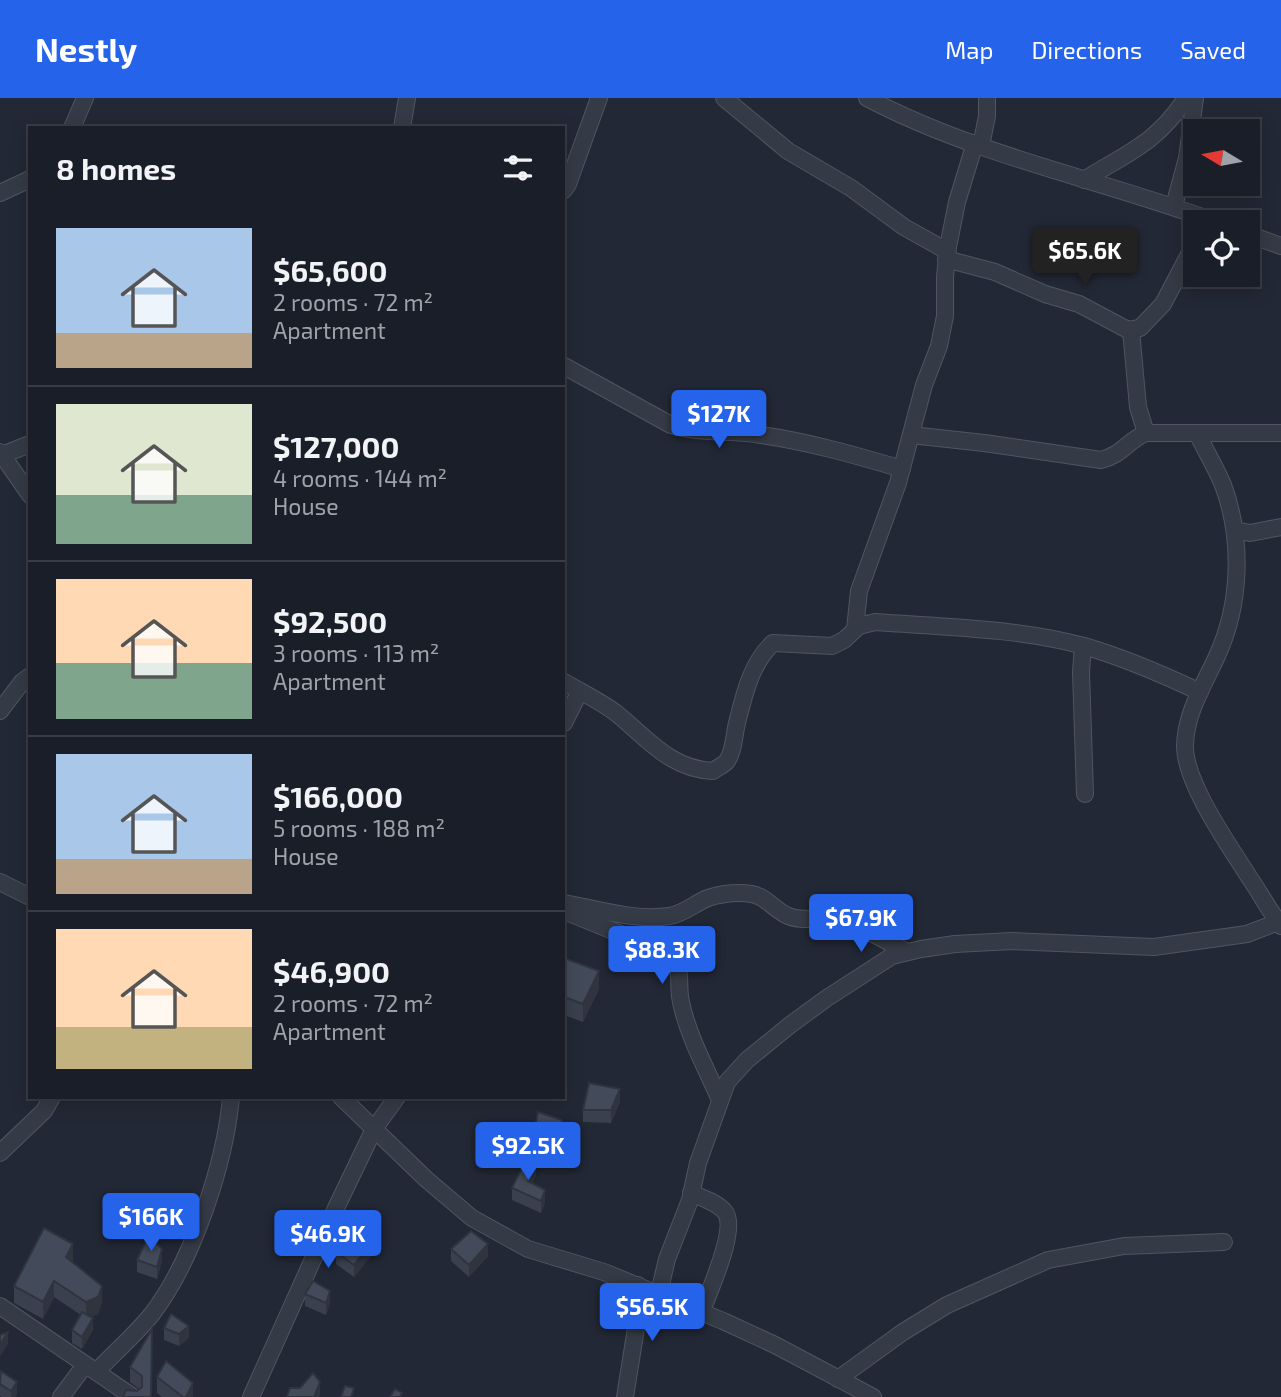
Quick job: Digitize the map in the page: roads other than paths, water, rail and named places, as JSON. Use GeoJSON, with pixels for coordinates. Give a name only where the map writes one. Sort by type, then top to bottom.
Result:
{"type":"FeatureCollection","features":[{"type":"Feature","properties":{"kind":"street"},"geometry":{"type":"LineString","coordinates":[[73,126],[85,98]]}},
{"type":"Feature","properties":{"kind":"street"},"geometry":{"type":"LineString","coordinates":[[402,126],[407,98]]}},
{"type":"Feature","properties":{"kind":"street"},"geometry":{"type":"LineString","coordinates":[[565,188],[599,98]]}},
{"type":"Feature","properties":{"kind":"street"},"geometry":{"type":"LineString","coordinates":[[724,98],[788,151],[851,188],[947,255],[1045,294],[1079,304],[1128,330],[1140,328],[1163,304],[1183,266]]}},
{"type":"Feature","properties":{"kind":"street"},"geometry":{"type":"LineString","coordinates":[[867,98],[928,127],[978,145],[1183,210]]}},
{"type":"Feature","properties":{"kind":"street"},"geometry":{"type":"LineString","coordinates":[[855,629],[859,591],[902,469],[925,385],[939,346],[945,316],[947,255],[957,201],[987,116],[987,98]]}},
{"type":"Feature","properties":{"kind":"street"},"geometry":{"type":"LineString","coordinates":[[1084,180],[1141,147],[1162,130],[1186,98]]}},
{"type":"Feature","properties":{"kind":"street"},"geometry":{"type":"LineString","coordinates":[[1174,206],[1187,158],[1195,98]]}},
{"type":"Feature","properties":{"kind":"street"},"geometry":{"type":"LineString","coordinates":[[0,193],[28,180]]}},
{"type":"Feature","properties":{"kind":"street"},"geometry":{"type":"LineString","coordinates":[[1260,238],[1281,246]]}},
{"type":"Feature","properties":{"kind":"street"},"geometry":{"type":"LineString","coordinates":[[1131,330],[1138,407],[1146,433]]}},
{"type":"Feature","properties":{"kind":"street"},"geometry":{"type":"LineString","coordinates":[[565,367],[671,425],[687,430],[757,435],[804,442],[902,469]]}},
{"type":"Feature","properties":{"kind":"street"},"geometry":{"type":"LineString","coordinates":[[911,435],[1101,460],[1113,457],[1132,439],[1146,433],[1281,433]]}},
{"type":"Feature","properties":{"kind":"street"},"geometry":{"type":"LineString","coordinates":[[659,1293],[667,1259],[727,1082],[790,1025],[892,956],[955,944],[1012,941],[1154,947],[1247,934],[1280,924],[1227,842],[1192,779],[1185,747],[1188,718],[1219,653],[1230,620],[1236,588],[1235,530],[1223,486],[1197,433]]}},
{"type":"Feature","properties":{"kind":"street"},"geometry":{"type":"LineString","coordinates":[[28,445],[1,454],[28,492]]}},
{"type":"Feature","properties":{"kind":"street"},"geometry":{"type":"LineString","coordinates":[[1235,530],[1250,533],[1281,527]]}},
{"type":"Feature","properties":{"kind":"street"},"geometry":{"type":"LineString","coordinates":[[565,683],[614,712],[667,757],[685,766],[713,771],[726,762],[729,755],[752,671],[762,653],[773,643],[832,646],[844,640],[859,626],[875,622],[1026,635],[1083,646],[1146,666],[1200,692]]}},
{"type":"Feature","properties":{"kind":"street"},"geometry":{"type":"LineString","coordinates":[[1083,646],[1081,672],[1084,794]]}},
{"type":"Feature","properties":{"kind":"street"},"geometry":{"type":"LineString","coordinates":[[0,711],[28,678]]}},
{"type":"Feature","properties":{"kind":"street"},"geometry":{"type":"LineString","coordinates":[[565,721],[580,691]]}},
{"type":"Feature","properties":{"kind":"street"},"geometry":{"type":"LineString","coordinates":[[0,882],[28,896]]}},
{"type":"Feature","properties":{"kind":"street"},"geometry":{"type":"LineString","coordinates":[[565,903],[620,914],[671,916],[708,898],[751,893],[764,897],[786,915],[842,920],[907,952]]}},
{"type":"Feature","properties":{"kind":"street"},"geometry":{"type":"LineString","coordinates":[[565,911],[665,953],[675,961],[679,972],[680,1000],[691,1034],[720,1100]]}},
{"type":"Feature","properties":{"kind":"street"},"geometry":{"type":"LineString","coordinates":[[0,1153],[44,1111],[51,1099]]}},
{"type":"Feature","properties":{"kind":"street"},"geometry":{"type":"LineString","coordinates":[[61,1397],[153,1312],[196,1232],[229,1124],[231,1099]]}},
{"type":"Feature","properties":{"kind":"street"},"geometry":{"type":"LineString","coordinates":[[343,1099],[426,1179],[472,1218],[528,1249],[604,1272],[702,1311],[775,1345],[873,1397]]}},
{"type":"Feature","properties":{"kind":"street"},"geometry":{"type":"LineString","coordinates":[[251,1397],[374,1129],[396,1099]]}},
{"type":"Feature","properties":{"kind":"street"},"geometry":{"type":"LineString","coordinates":[[691,1193],[720,1207],[727,1214],[729,1222],[723,1252],[702,1311]]}},
{"type":"Feature","properties":{"kind":"street"},"geometry":{"type":"LineString","coordinates":[[838,1379],[903,1332],[947,1306],[1048,1260],[1124,1246],[1224,1242]]}},
{"type":"Feature","properties":{"kind":"street"},"geometry":{"type":"LineString","coordinates":[[625,1397],[636,1328],[638,1285]]}},
{"type":"Feature","properties":{"kind":"street"},"geometry":{"type":"LineString","coordinates":[[0,1306],[133,1397]]}}]}
